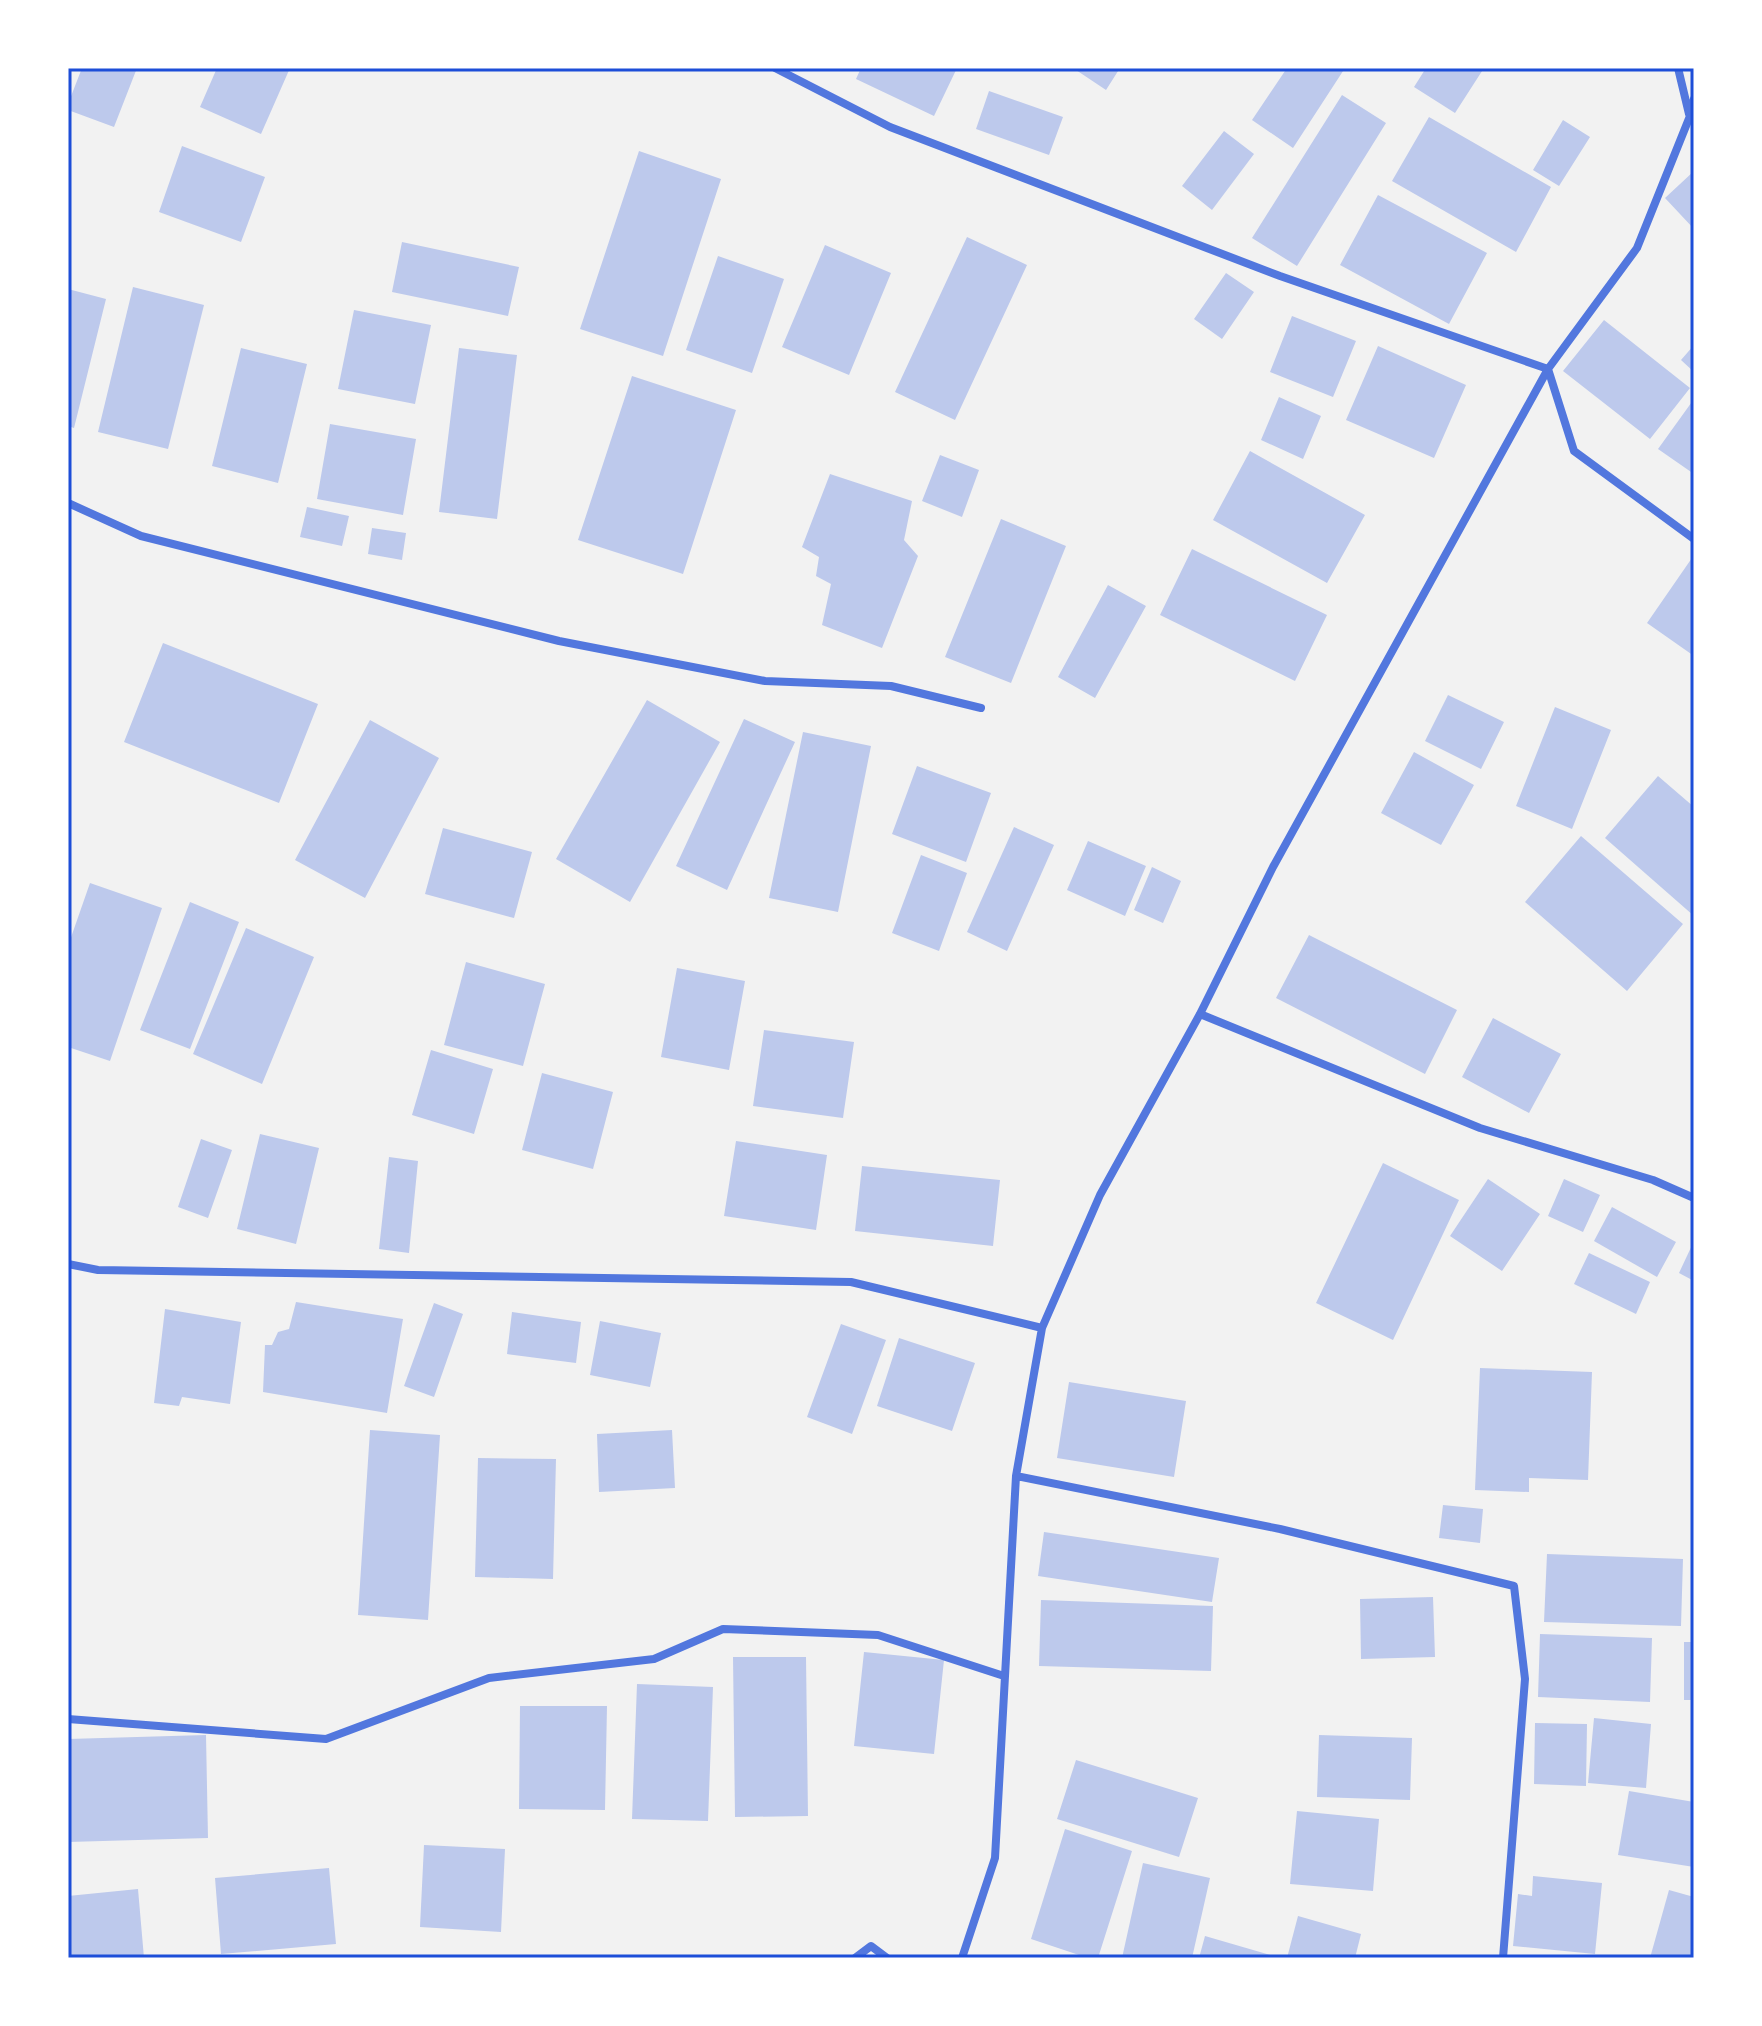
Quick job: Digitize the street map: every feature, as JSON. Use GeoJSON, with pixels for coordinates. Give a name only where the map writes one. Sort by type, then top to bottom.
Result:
{"type":"FeatureCollection","features":[{"type":"Feature","properties":{"kind":"street"},"geometry":{"type":"LineString","coordinates":[[775,68],[890,127],[1280,276],[1548,369]]}},
{"type":"Feature","properties":{"kind":"street"},"geometry":{"type":"LineString","coordinates":[[1678,68],[1692,118]]}},
{"type":"Feature","properties":{"kind":"street"},"geometry":{"type":"LineString","coordinates":[[962,1958],[995,1858],[1016,1476],[1042,1328],[1100,1195],[1200,1014],[1273,867],[1548,369],[1637,248],[1692,118],[1694,99]]}},
{"type":"Feature","properties":{"kind":"street"},"geometry":{"type":"LineString","coordinates":[[1548,369],[1574,451],[1694,539]]}},
{"type":"Feature","properties":{"kind":"street"},"geometry":{"type":"LineString","coordinates":[[68,503],[141,536],[559,641],[765,681],[891,686],[981,708]]}},
{"type":"Feature","properties":{"kind":"street"},"geometry":{"type":"LineString","coordinates":[[1200,1014],[1480,1128],[1653,1180],[1694,1198]]}},
{"type":"Feature","properties":{"kind":"street"},"geometry":{"type":"LineString","coordinates":[[68,1264],[98,1270],[851,1282],[1042,1328]]}},
{"type":"Feature","properties":{"kind":"street"},"geometry":{"type":"LineString","coordinates":[[1016,1476],[1280,1529],[1514,1586],[1525,1679],[1503,1958]]}},
{"type":"Feature","properties":{"kind":"street"},"geometry":{"type":"LineString","coordinates":[[68,1719],[326,1739],[489,1678],[654,1659],[723,1629],[878,1635],[1004,1676]]}},
{"type":"Feature","properties":{"kind":"street"},"geometry":{"type":"LineString","coordinates":[[855,1958],[871,1946],[887,1958]]}},
{"type":"Feature","properties":{"kind":"building"},"geometry":{"type":"Polygon","coordinates":[[[82,68],[137,68],[114,127],[68,110],[82,68]]]}},
{"type":"Feature","properties":{"kind":"building"},"geometry":{"type":"Polygon","coordinates":[[[217,68],[290,68],[261,134],[200,107],[217,68]]]}},
{"type":"Feature","properties":{"kind":"building"},"geometry":{"type":"Polygon","coordinates":[[[861,68],[957,68],[934,116],[856,79],[861,68]]]}},
{"type":"Feature","properties":{"kind":"building"},"geometry":{"type":"Polygon","coordinates":[[[1073,68],[1120,68],[1106,90],[1073,68]]]}},
{"type":"Feature","properties":{"kind":"building"},"geometry":{"type":"Polygon","coordinates":[[[1287,68],[1345,68],[1293,148],[1252,120],[1287,68]]]}},
{"type":"Feature","properties":{"kind":"building"},"geometry":{"type":"Polygon","coordinates":[[[1426,68],[1484,68],[1455,113],[1414,87],[1426,68]]]}},
{"type":"Feature","properties":{"kind":"building"},"geometry":{"type":"Polygon","coordinates":[[[989,91],[1063,117],[1049,155],[976,129],[989,91]]]}},
{"type":"Feature","properties":{"kind":"building"},"geometry":{"type":"Polygon","coordinates":[[[1342,95],[1386,123],[1297,266],[1252,238],[1342,95]]]}},
{"type":"Feature","properties":{"kind":"building"},"geometry":{"type":"Polygon","coordinates":[[[1429,117],[1551,187],[1516,252],[1392,181],[1429,117]]]}},
{"type":"Feature","properties":{"kind":"building"},"geometry":{"type":"Polygon","coordinates":[[[1563,120],[1590,137],[1559,186],[1533,170],[1563,120]]]}},
{"type":"Feature","properties":{"kind":"building"},"geometry":{"type":"Polygon","coordinates":[[[1224,131],[1254,154],[1212,210],[1182,186],[1224,131]]]}},
{"type":"Feature","properties":{"kind":"building"},"geometry":{"type":"Polygon","coordinates":[[[182,146],[265,177],[241,242],[159,212],[182,146]]]}},
{"type":"Feature","properties":{"kind":"building"},"geometry":{"type":"Polygon","coordinates":[[[639,151],[721,179],[663,356],[580,329],[639,151]]]}},
{"type":"Feature","properties":{"kind":"building"},"geometry":{"type":"Polygon","coordinates":[[[1694,171],[1694,229],[1665,198],[1694,171]]]}},
{"type":"Feature","properties":{"kind":"building"},"geometry":{"type":"Polygon","coordinates":[[[1378,195],[1487,253],[1449,324],[1340,265],[1378,195]]]}},
{"type":"Feature","properties":{"kind":"building"},"geometry":{"type":"Polygon","coordinates":[[[967,237],[1027,265],[955,420],[895,392],[967,237]]]}},
{"type":"Feature","properties":{"kind":"building"},"geometry":{"type":"Polygon","coordinates":[[[402,242],[519,267],[508,316],[392,292],[402,242]]]}},
{"type":"Feature","properties":{"kind":"building"},"geometry":{"type":"Polygon","coordinates":[[[825,245],[891,273],[849,375],[782,347],[825,245]]]}},
{"type":"Feature","properties":{"kind":"building"},"geometry":{"type":"Polygon","coordinates":[[[718,256],[784,279],[752,373],[686,350],[718,256]]]}},
{"type":"Feature","properties":{"kind":"building"},"geometry":{"type":"Polygon","coordinates":[[[1226,273],[1254,292],[1222,339],[1194,319],[1226,273]]]}},
{"type":"Feature","properties":{"kind":"building"},"geometry":{"type":"Polygon","coordinates":[[[133,287],[204,305],[168,449],[98,432],[133,287]]]}},
{"type":"Feature","properties":{"kind":"building"},"geometry":{"type":"Polygon","coordinates":[[[68,289],[106,299],[74,428],[68,426],[68,289]]]}},
{"type":"Feature","properties":{"kind":"building"},"geometry":{"type":"Polygon","coordinates":[[[354,310],[431,325],[415,404],[338,389],[354,310]]]}},
{"type":"Feature","properties":{"kind":"building"},"geometry":{"type":"Polygon","coordinates":[[[1292,316],[1356,341],[1333,397],[1270,372],[1292,316]]]}},
{"type":"Feature","properties":{"kind":"building"},"geometry":{"type":"Polygon","coordinates":[[[1604,320],[1690,388],[1650,439],[1563,371],[1604,320]]]}},
{"type":"Feature","properties":{"kind":"building"},"geometry":{"type":"Polygon","coordinates":[[[1694,345],[1694,372],[1681,360],[1694,345]]]}},
{"type":"Feature","properties":{"kind":"building"},"geometry":{"type":"Polygon","coordinates":[[[1378,346],[1466,385],[1434,458],[1346,420],[1378,346]]]}},
{"type":"Feature","properties":{"kind":"building"},"geometry":{"type":"Polygon","coordinates":[[[241,348],[307,364],[278,483],[212,466],[241,348]]]}},
{"type":"Feature","properties":{"kind":"building"},"geometry":{"type":"Polygon","coordinates":[[[459,348],[517,355],[497,519],[439,512],[459,348]]]}},
{"type":"Feature","properties":{"kind":"building"},"geometry":{"type":"Polygon","coordinates":[[[632,376],[736,410],[683,574],[578,540],[632,376]]]}},
{"type":"Feature","properties":{"kind":"building"},"geometry":{"type":"Polygon","coordinates":[[[1279,397],[1321,416],[1303,459],[1261,440],[1279,397]]]}},
{"type":"Feature","properties":{"kind":"building"},"geometry":{"type":"Polygon","coordinates":[[[1694,399],[1694,474],[1658,449],[1694,399]]]}},
{"type":"Feature","properties":{"kind":"building"},"geometry":{"type":"Polygon","coordinates":[[[330,424],[416,439],[403,515],[317,499],[330,424]]]}},
{"type":"Feature","properties":{"kind":"building"},"geometry":{"type":"Polygon","coordinates":[[[1250,451],[1365,515],[1327,583],[1213,520],[1250,451]]]}},
{"type":"Feature","properties":{"kind":"building"},"geometry":{"type":"Polygon","coordinates":[[[940,455],[979,470],[962,517],[922,501],[940,455]]]}},
{"type":"Feature","properties":{"kind":"building"},"geometry":{"type":"Polygon","coordinates":[[[830,474],[912,501],[904,540],[918,556],[882,648],[822,625],[831,584],[816,576],[819,557],[802,547],[830,474]]]}},
{"type":"Feature","properties":{"kind":"building"},"geometry":{"type":"Polygon","coordinates":[[[307,507],[349,516],[342,546],[300,537],[307,507]]]}},
{"type":"Feature","properties":{"kind":"building"},"geometry":{"type":"Polygon","coordinates":[[[1001,519],[1066,546],[1011,683],[945,657],[1001,519]]]}},
{"type":"Feature","properties":{"kind":"building"},"geometry":{"type":"Polygon","coordinates":[[[372,528],[406,533],[402,560],[368,554],[372,528]]]}},
{"type":"Feature","properties":{"kind":"building"},"geometry":{"type":"Polygon","coordinates":[[[1192,549],[1327,615],[1295,681],[1160,615],[1192,549]]]}},
{"type":"Feature","properties":{"kind":"building"},"geometry":{"type":"Polygon","coordinates":[[[1694,555],[1694,656],[1647,623],[1694,555]]]}},
{"type":"Feature","properties":{"kind":"building"},"geometry":{"type":"Polygon","coordinates":[[[1108,585],[1146,606],[1095,698],[1058,677],[1108,585]]]}},
{"type":"Feature","properties":{"kind":"building"},"geometry":{"type":"Polygon","coordinates":[[[163,643],[318,704],[279,803],[124,742],[163,643]]]}},
{"type":"Feature","properties":{"kind":"building"},"geometry":{"type":"Polygon","coordinates":[[[1448,695],[1504,722],[1481,769],[1425,741],[1448,695]]]}},
{"type":"Feature","properties":{"kind":"building"},"geometry":{"type":"Polygon","coordinates":[[[647,700],[720,742],[630,902],[556,859],[647,700]]]}},
{"type":"Feature","properties":{"kind":"building"},"geometry":{"type":"Polygon","coordinates":[[[1555,707],[1611,730],[1572,829],[1516,806],[1555,707]]]}},
{"type":"Feature","properties":{"kind":"building"},"geometry":{"type":"Polygon","coordinates":[[[744,719],[795,742],[727,890],[676,866],[744,719]]]}},
{"type":"Feature","properties":{"kind":"building"},"geometry":{"type":"Polygon","coordinates":[[[370,720],[439,758],[365,898],[295,860],[370,720]]]}},
{"type":"Feature","properties":{"kind":"building"},"geometry":{"type":"Polygon","coordinates":[[[803,732],[871,746],[838,912],[769,898],[803,732]]]}},
{"type":"Feature","properties":{"kind":"building"},"geometry":{"type":"Polygon","coordinates":[[[1414,752],[1474,785],[1441,845],[1381,813],[1414,752]]]}},
{"type":"Feature","properties":{"kind":"building"},"geometry":{"type":"Polygon","coordinates":[[[917,766],[991,793],[966,862],[892,834],[917,766]]]}},
{"type":"Feature","properties":{"kind":"building"},"geometry":{"type":"Polygon","coordinates":[[[1658,776],[1694,807],[1694,916],[1605,838],[1658,776]]]}},
{"type":"Feature","properties":{"kind":"building"},"geometry":{"type":"Polygon","coordinates":[[[1014,827],[1054,845],[1007,951],[967,932],[1014,827]]]}},
{"type":"Feature","properties":{"kind":"building"},"geometry":{"type":"Polygon","coordinates":[[[443,828],[532,852],[514,918],[425,894],[443,828]]]}},
{"type":"Feature","properties":{"kind":"building"},"geometry":{"type":"Polygon","coordinates":[[[1581,836],[1683,924],[1627,991],[1525,902],[1581,836]]]}},
{"type":"Feature","properties":{"kind":"building"},"geometry":{"type":"Polygon","coordinates":[[[1088,841],[1146,866],[1125,916],[1067,890],[1088,841]]]}},
{"type":"Feature","properties":{"kind":"building"},"geometry":{"type":"Polygon","coordinates":[[[921,855],[967,873],[939,951],[892,933],[921,855]]]}},
{"type":"Feature","properties":{"kind":"building"},"geometry":{"type":"Polygon","coordinates":[[[1152,867],[1181,881],[1163,923],[1134,910],[1152,867]]]}},
{"type":"Feature","properties":{"kind":"building"},"geometry":{"type":"Polygon","coordinates":[[[90,883],[162,908],[110,1061],[68,1047],[68,946],[90,883]]]}},
{"type":"Feature","properties":{"kind":"building"},"geometry":{"type":"Polygon","coordinates":[[[190,902],[239,922],[190,1049],[140,1030],[190,902]]]}},
{"type":"Feature","properties":{"kind":"building"},"geometry":{"type":"Polygon","coordinates":[[[246,928],[314,957],[262,1084],[193,1054],[246,928]]]}},
{"type":"Feature","properties":{"kind":"building"},"geometry":{"type":"Polygon","coordinates":[[[1309,935],[1457,1010],[1425,1074],[1276,998],[1309,935]]]}},
{"type":"Feature","properties":{"kind":"building"},"geometry":{"type":"Polygon","coordinates":[[[466,962],[545,984],[523,1066],[444,1045],[466,962]]]}},
{"type":"Feature","properties":{"kind":"building"},"geometry":{"type":"Polygon","coordinates":[[[677,968],[745,981],[729,1070],[661,1057],[677,968]]]}},
{"type":"Feature","properties":{"kind":"building"},"geometry":{"type":"Polygon","coordinates":[[[1493,1018],[1561,1054],[1529,1113],[1462,1077],[1493,1018]]]}},
{"type":"Feature","properties":{"kind":"building"},"geometry":{"type":"Polygon","coordinates":[[[764,1030],[854,1042],[843,1118],[753,1106],[764,1030]]]}},
{"type":"Feature","properties":{"kind":"building"},"geometry":{"type":"Polygon","coordinates":[[[431,1050],[493,1069],[474,1134],[412,1115],[431,1050]]]}},
{"type":"Feature","properties":{"kind":"building"},"geometry":{"type":"Polygon","coordinates":[[[542,1073],[613,1092],[593,1169],[522,1150],[542,1073]]]}},
{"type":"Feature","properties":{"kind":"building"},"geometry":{"type":"Polygon","coordinates":[[[260,1134],[319,1148],[296,1244],[237,1229],[260,1134]]]}},
{"type":"Feature","properties":{"kind":"building"},"geometry":{"type":"Polygon","coordinates":[[[201,1139],[232,1150],[208,1218],[178,1207],[201,1139]]]}},
{"type":"Feature","properties":{"kind":"building"},"geometry":{"type":"Polygon","coordinates":[[[736,1141],[827,1155],[816,1230],[724,1216],[736,1141]]]}},
{"type":"Feature","properties":{"kind":"building"},"geometry":{"type":"Polygon","coordinates":[[[389,1157],[418,1161],[409,1253],[379,1249],[389,1157]]]}},
{"type":"Feature","properties":{"kind":"building"},"geometry":{"type":"Polygon","coordinates":[[[1383,1163],[1459,1200],[1393,1340],[1316,1303],[1383,1163]]]}},
{"type":"Feature","properties":{"kind":"building"},"geometry":{"type":"Polygon","coordinates":[[[862,1166],[1000,1180],[993,1246],[855,1231],[862,1166]]]}},
{"type":"Feature","properties":{"kind":"building"},"geometry":{"type":"Polygon","coordinates":[[[1488,1179],[1540,1214],[1502,1271],[1450,1236],[1488,1179]]]}},
{"type":"Feature","properties":{"kind":"building"},"geometry":{"type":"Polygon","coordinates":[[[1564,1179],[1600,1195],[1583,1232],[1548,1216],[1564,1179]]]}},
{"type":"Feature","properties":{"kind":"building"},"geometry":{"type":"Polygon","coordinates":[[[1612,1207],[1676,1242],[1657,1277],[1594,1241],[1612,1207]]]}},
{"type":"Feature","properties":{"kind":"building"},"geometry":{"type":"Polygon","coordinates":[[[1694,1241],[1694,1281],[1679,1273],[1694,1241]]]}},
{"type":"Feature","properties":{"kind":"building"},"geometry":{"type":"Polygon","coordinates":[[[1589,1253],[1650,1282],[1636,1314],[1574,1284],[1589,1253]]]}},
{"type":"Feature","properties":{"kind":"building"},"geometry":{"type":"Polygon","coordinates":[[[296,1302],[403,1319],[387,1413],[263,1392],[265,1345],[272,1345],[278,1332],[289,1329],[296,1302]]]}},
{"type":"Feature","properties":{"kind":"building"},"geometry":{"type":"Polygon","coordinates":[[[434,1303],[463,1314],[434,1397],[404,1386],[434,1303]]]}},
{"type":"Feature","properties":{"kind":"building"},"geometry":{"type":"Polygon","coordinates":[[[165,1309],[241,1322],[230,1404],[182,1397],[179,1406],[154,1403],[165,1309]]]}},
{"type":"Feature","properties":{"kind":"building"},"geometry":{"type":"Polygon","coordinates":[[[512,1312],[581,1322],[576,1363],[507,1354],[512,1312]]]}},
{"type":"Feature","properties":{"kind":"building"},"geometry":{"type":"Polygon","coordinates":[[[600,1321],[661,1333],[650,1387],[590,1375],[600,1321]]]}},
{"type":"Feature","properties":{"kind":"building"},"geometry":{"type":"Polygon","coordinates":[[[841,1324],[886,1340],[852,1434],[807,1417],[841,1324]]]}},
{"type":"Feature","properties":{"kind":"building"},"geometry":{"type":"Polygon","coordinates":[[[899,1338],[975,1363],[952,1431],[877,1406],[899,1338]]]}},
{"type":"Feature","properties":{"kind":"building"},"geometry":{"type":"Polygon","coordinates":[[[1480,1368],[1592,1372],[1588,1480],[1529,1478],[1529,1492],[1475,1490],[1480,1368]]]}},
{"type":"Feature","properties":{"kind":"building"},"geometry":{"type":"Polygon","coordinates":[[[1069,1382],[1186,1401],[1174,1477],[1057,1458],[1069,1382]]]}},
{"type":"Feature","properties":{"kind":"building"},"geometry":{"type":"Polygon","coordinates":[[[370,1430],[440,1435],[428,1620],[358,1615],[370,1430]]]}},
{"type":"Feature","properties":{"kind":"building"},"geometry":{"type":"Polygon","coordinates":[[[672,1430],[675,1488],[599,1492],[597,1434],[672,1430]]]}},
{"type":"Feature","properties":{"kind":"building"},"geometry":{"type":"Polygon","coordinates":[[[478,1458],[556,1459],[553,1579],[475,1577],[478,1458]]]}},
{"type":"Feature","properties":{"kind":"building"},"geometry":{"type":"Polygon","coordinates":[[[1443,1505],[1483,1509],[1480,1543],[1439,1538],[1443,1505]]]}},
{"type":"Feature","properties":{"kind":"building"},"geometry":{"type":"Polygon","coordinates":[[[1044,1532],[1219,1558],[1212,1602],[1038,1576],[1044,1532]]]}},
{"type":"Feature","properties":{"kind":"building"},"geometry":{"type":"Polygon","coordinates":[[[1547,1554],[1683,1559],[1681,1626],[1544,1622],[1547,1554]]]}},
{"type":"Feature","properties":{"kind":"building"},"geometry":{"type":"Polygon","coordinates":[[[1433,1597],[1435,1657],[1361,1659],[1360,1599],[1433,1597]]]}},
{"type":"Feature","properties":{"kind":"building"},"geometry":{"type":"Polygon","coordinates":[[[1041,1600],[1213,1606],[1211,1671],[1039,1666],[1041,1600]]]}},
{"type":"Feature","properties":{"kind":"building"},"geometry":{"type":"Polygon","coordinates":[[[1540,1634],[1652,1638],[1650,1702],[1538,1697],[1540,1634]]]}},
{"type":"Feature","properties":{"kind":"building"},"geometry":{"type":"Polygon","coordinates":[[[1684,1642],[1694,1642],[1694,1700],[1684,1700],[1684,1642]]]}},
{"type":"Feature","properties":{"kind":"building"},"geometry":{"type":"Polygon","coordinates":[[[864,1652],[944,1660],[934,1754],[854,1746],[864,1652]]]}},
{"type":"Feature","properties":{"kind":"building"},"geometry":{"type":"Polygon","coordinates":[[[733,1657],[806,1657],[808,1816],[735,1817],[733,1657]]]}},
{"type":"Feature","properties":{"kind":"building"},"geometry":{"type":"Polygon","coordinates":[[[637,1684],[713,1687],[708,1821],[632,1819],[637,1684]]]}},
{"type":"Feature","properties":{"kind":"building"},"geometry":{"type":"Polygon","coordinates":[[[520,1706],[607,1706],[605,1810],[519,1809],[520,1706]]]}},
{"type":"Feature","properties":{"kind":"building"},"geometry":{"type":"Polygon","coordinates":[[[1594,1718],[1651,1724],[1646,1788],[1588,1783],[1594,1718]]]}},
{"type":"Feature","properties":{"kind":"building"},"geometry":{"type":"Polygon","coordinates":[[[1535,1723],[1587,1724],[1586,1786],[1534,1784],[1535,1723]]]}},
{"type":"Feature","properties":{"kind":"building"},"geometry":{"type":"Polygon","coordinates":[[[206,1735],[208,1838],[68,1842],[68,1739],[206,1735]]]}},
{"type":"Feature","properties":{"kind":"building"},"geometry":{"type":"Polygon","coordinates":[[[1319,1735],[1412,1738],[1410,1800],[1317,1797],[1319,1735]]]}},
{"type":"Feature","properties":{"kind":"building"},"geometry":{"type":"Polygon","coordinates":[[[1076,1760],[1198,1798],[1179,1857],[1057,1819],[1076,1760]]]}},
{"type":"Feature","properties":{"kind":"building"},"geometry":{"type":"Polygon","coordinates":[[[1629,1791],[1694,1802],[1694,1867],[1618,1855],[1629,1791]]]}},
{"type":"Feature","properties":{"kind":"building"},"geometry":{"type":"Polygon","coordinates":[[[1297,1811],[1379,1819],[1373,1891],[1290,1884],[1297,1811]]]}},
{"type":"Feature","properties":{"kind":"building"},"geometry":{"type":"Polygon","coordinates":[[[1065,1829],[1132,1851],[1098,1958],[1088,1958],[1031,1939],[1065,1829]]]}},
{"type":"Feature","properties":{"kind":"building"},"geometry":{"type":"Polygon","coordinates":[[[424,1845],[505,1849],[501,1932],[420,1927],[424,1845]]]}},
{"type":"Feature","properties":{"kind":"building"},"geometry":{"type":"Polygon","coordinates":[[[1143,1863],[1210,1878],[1192,1958],[1122,1958],[1143,1863]]]}},
{"type":"Feature","properties":{"kind":"building"},"geometry":{"type":"Polygon","coordinates":[[[329,1868],[336,1944],[221,1954],[215,1878],[329,1868]]]}},
{"type":"Feature","properties":{"kind":"building"},"geometry":{"type":"Polygon","coordinates":[[[1533,1876],[1602,1883],[1595,1954],[1513,1946],[1518,1894],[1532,1896],[1533,1876]]]}},
{"type":"Feature","properties":{"kind":"building"},"geometry":{"type":"Polygon","coordinates":[[[138,1889],[144,1958],[68,1958],[68,1896],[138,1889]]]}},
{"type":"Feature","properties":{"kind":"building"},"geometry":{"type":"Polygon","coordinates":[[[1669,1890],[1694,1897],[1694,1958],[1650,1958],[1669,1890]]]}},
{"type":"Feature","properties":{"kind":"building"},"geometry":{"type":"Polygon","coordinates":[[[1298,1916],[1361,1934],[1355,1958],[1287,1958],[1298,1916]]]}},
{"type":"Feature","properties":{"kind":"building"},"geometry":{"type":"Polygon","coordinates":[[[1205,1936],[1277,1957],[1277,1958],[1199,1958],[1205,1936]]]}}]}
